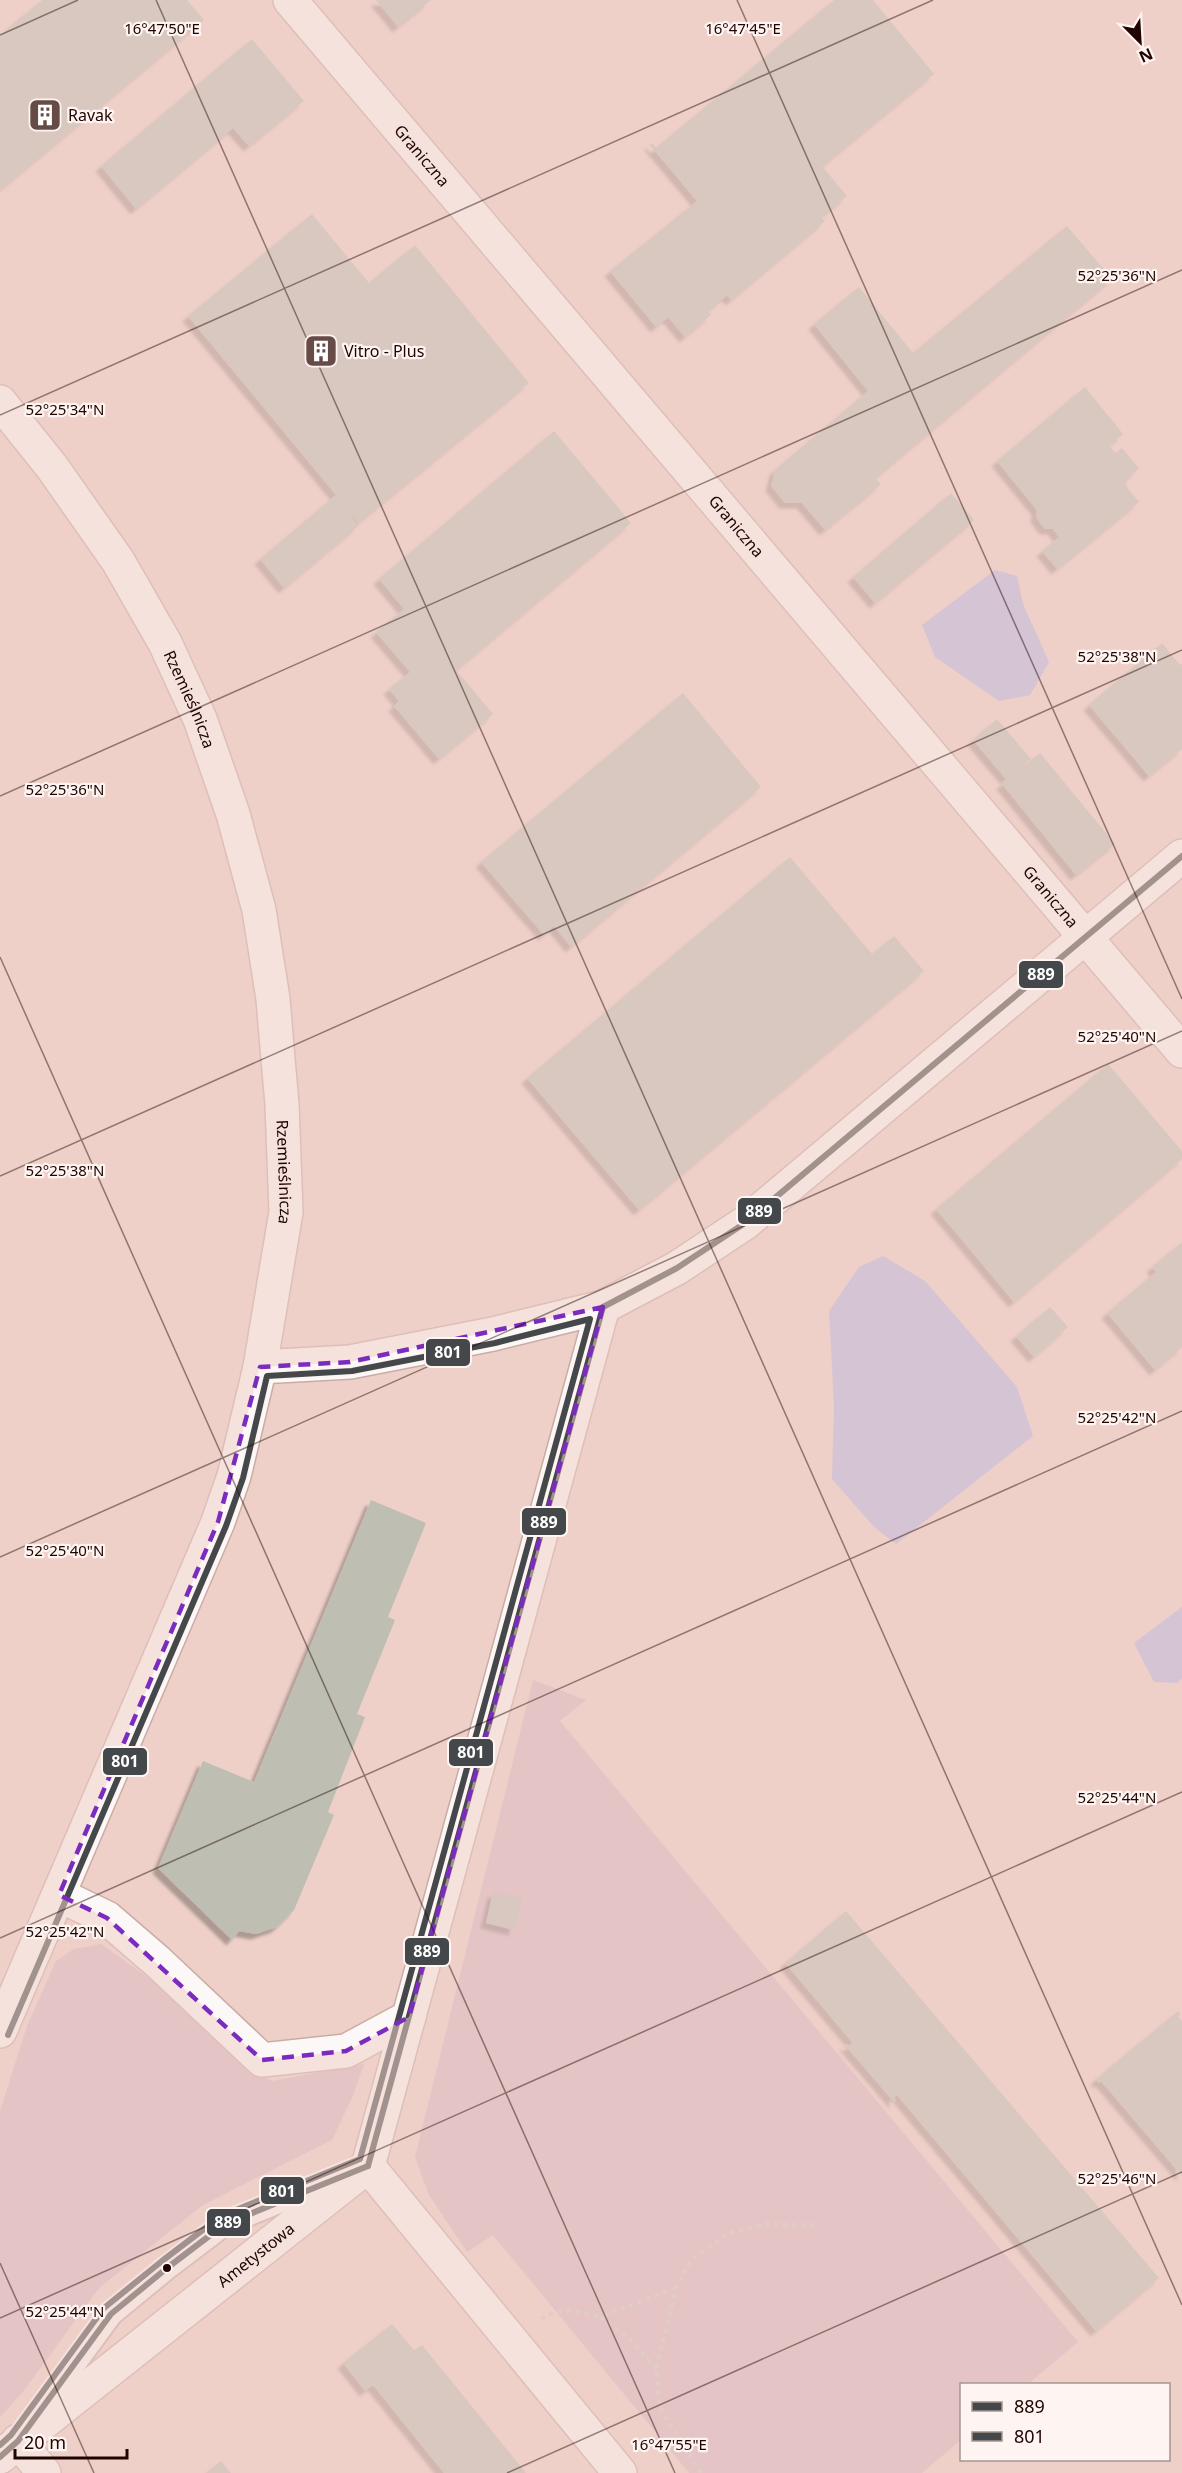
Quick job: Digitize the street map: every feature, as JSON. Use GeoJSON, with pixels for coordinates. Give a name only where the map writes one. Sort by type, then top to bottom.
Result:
{"type":"FeatureCollection","features":[{"type":"Feature","properties":{"kind":"street","name":"Graniczna"},"geometry":{"type":"LineString","coordinates":[[291,0],[1182,1051]]}},
{"type":"Feature","properties":{"kind":"street","name":"Rzemieślnicza"},"geometry":{"type":"LineString","coordinates":[[0,402],[52,467],[118,561],[165,643],[200,719],[233,814],[259,910],[273,999],[283,1115],[286,1212],[260,1367],[234,1476],[218,1522],[0,2031]]}},
{"type":"Feature","properties":{"kind":"street"},"geometry":{"type":"LineString","coordinates":[[260,1367],[350,1362],[494,1334],[603,1307],[677,1268],[745,1223],[1182,856]]}},
{"type":"Feature","properties":{"kind":"street"},"geometry":{"type":"LineString","coordinates":[[603,1307],[368,2166],[620,2473]]}},
{"type":"Feature","properties":{"kind":"street"},"geometry":{"type":"LineString","coordinates":[[59,1895],[107,1918],[158,1962],[262,2060],[346,2051],[409,2017]]}},
{"type":"Feature","properties":{"kind":"street","name":"Ametystowa"},"geometry":{"type":"LineString","coordinates":[[9,2449],[368,2166]]}},
{"type":"Feature","properties":{"kind":"street"},"geometry":{"type":"LineString","coordinates":[[9,2449],[44,2473]]}},
{"type":"Feature","properties":{"kind":"lane"},"geometry":{"type":"LineString","coordinates":[[9,2449],[111,2313],[167,2268],[225,2224],[368,2166]]}},
{"type":"Feature","properties":{"kind":"path"},"geometry":{"type":"LineString","coordinates":[[701,2473],[660,2408],[656,2369],[676,2288],[691,2260],[729,2233],[767,2224],[816,2225]]}},
{"type":"Feature","properties":{"kind":"path"},"geometry":{"type":"LineString","coordinates":[[600,2318],[676,2288]]}},
{"type":"Feature","properties":{"kind":"path"},"geometry":{"type":"LineString","coordinates":[[512,2339],[550,2313],[580,2311],[600,2318],[630,2339],[656,2369]]}},
{"type":"Feature","properties":{"kind":"highlighted area"},"geometry":{"type":"Polygon","coordinates":[[[603,1307],[409,2017],[346,2051],[262,2060],[107,1918],[59,1895],[218,1522],[260,1367],[350,1362],[603,1307]]]}},
{"type":"Feature","properties":{"kind":"shaded area"},"geometry":{"type":"Polygon","coordinates":[[[533,1680],[586,1700],[560,1721],[1078,2342],[1029,2383],[960,2383],[960,2441],[922,2473],[689,2473],[493,2235],[467,2252],[429,2195],[415,2157],[533,1680]]]}},
{"type":"Feature","properties":{"kind":"shaded area"},"geometry":{"type":"Polygon","coordinates":[[[101,1944],[153,1981],[242,2064],[272,2081],[364,2064],[352,2098],[332,2140],[203,2205],[99,2288],[23,2392],[0,2417],[0,2111],[27,2026],[56,1961],[74,1949],[101,1944]]]}},
{"type":"Feature","properties":{"kind":"water"},"geometry":{"type":"Polygon","coordinates":[[[995,570],[1017,576],[1023,604],[1049,662],[1030,695],[999,701],[935,657],[922,625],[995,570]]]}},
{"type":"Feature","properties":{"kind":"water"},"geometry":{"type":"Polygon","coordinates":[[[883,1256],[925,1281],[1017,1387],[1033,1436],[896,1544],[874,1527],[832,1479],[834,1406],[829,1311],[859,1267],[883,1256]]]}},
{"type":"Feature","properties":{"kind":"water"},"geometry":{"type":"Polygon","coordinates":[[[1182,1607],[1182,1679],[1177,1683],[1154,1682],[1134,1643],[1182,1607]]]}},
{"type":"Feature","properties":{"kind":"building","name":"Ravak"},"geometry":{"type":"Polygon","coordinates":[[[42,0],[187,0],[204,20],[0,190],[0,35],[42,0]]]}},
{"type":"Feature","properties":{"kind":"building"},"geometry":{"type":"Polygon","coordinates":[[[376,0],[431,0],[398,27],[376,0]]]}},
{"type":"Feature","properties":{"kind":"building"},"geometry":{"type":"Polygon","coordinates":[[[834,0],[873,0],[934,74],[822,166],[847,196],[821,217],[825,221],[731,300],[727,295],[708,311],[711,315],[685,337],[668,317],[656,327],[610,271],[697,201],[650,145],[652,143],[656,148],[834,0]]]}},
{"type":"Feature","properties":{"kind":"building"},"geometry":{"type":"Polygon","coordinates":[[[252,39],[304,101],[249,146],[233,128],[136,209],[101,166],[252,39]]]}},
{"type":"Feature","properties":{"kind":"building","name":"Vitro - Plus"},"geometry":{"type":"Polygon","coordinates":[[[312,214],[369,283],[415,245],[529,383],[358,523],[341,502],[358,526],[284,588],[260,559],[336,495],[188,316],[312,214]]]}},
{"type":"Feature","properties":{"kind":"building"},"geometry":{"type":"Polygon","coordinates":[[[1067,226],[1112,279],[875,478],[881,484],[825,530],[802,503],[785,503],[771,486],[775,470],[868,391],[814,324],[859,287],[913,353],[1067,226]]]}},
{"type":"Feature","properties":{"kind":"building"},"geometry":{"type":"Polygon","coordinates":[[[1085,387],[1123,434],[1109,446],[1116,453],[1122,448],[1139,468],[1127,479],[1126,486],[1139,502],[1057,569],[1042,551],[1059,537],[1053,529],[1045,529],[1036,517],[1037,510],[997,461],[1085,387]]]}},
{"type":"Feature","properties":{"kind":"building"},"geometry":{"type":"Polygon","coordinates":[[[554,431],[631,523],[456,670],[493,714],[439,759],[394,706],[399,701],[389,689],[410,672],[376,632],[404,609],[379,579],[554,431]]]}},
{"type":"Feature","properties":{"kind":"building"},"geometry":{"type":"Polygon","coordinates":[[[951,493],[974,520],[875,603],[853,577],[951,493]]]}},
{"type":"Feature","properties":{"kind":"building"},"geometry":{"type":"Polygon","coordinates":[[[1162,643],[1180,665],[1182,664],[1182,749],[1149,776],[1089,705],[1162,643]]]}},
{"type":"Feature","properties":{"kind":"building"},"geometry":{"type":"Polygon","coordinates":[[[683,693],[761,787],[571,947],[554,926],[544,935],[481,862],[683,693]]]}},
{"type":"Feature","properties":{"kind":"building"},"geometry":{"type":"Polygon","coordinates":[[[997,719],[1031,759],[1006,779],[973,740],[997,719]]]}},
{"type":"Feature","properties":{"kind":"building"},"geometry":{"type":"Polygon","coordinates":[[[1040,753],[1115,844],[1076,875],[1002,784],[1040,753]]]}},
{"type":"Feature","properties":{"kind":"building"},"geometry":{"type":"Polygon","coordinates":[[[790,857],[872,954],[894,936],[924,971],[639,1210],[527,1078],[790,857]]]}},
{"type":"Feature","properties":{"kind":"building"},"geometry":{"type":"Polygon","coordinates":[[[1108,1064],[1182,1151],[1182,1159],[1014,1302],[936,1209],[1108,1064]]]}},
{"type":"Feature","properties":{"kind":"building"},"geometry":{"type":"Polygon","coordinates":[[[1182,1242],[1182,1347],[1155,1370],[1107,1313],[1156,1272],[1152,1267],[1182,1242]]]}},
{"type":"Feature","properties":{"kind":"building"},"geometry":{"type":"Polygon","coordinates":[[[1050,1307],[1068,1327],[1034,1357],[1016,1336],[1050,1307]]]}},
{"type":"Feature","properties":{"kind":"building"},"geometry":{"type":"Polygon","coordinates":[[[371,1500],[426,1523],[388,1617],[395,1620],[357,1714],[365,1717],[328,1812],[334,1815],[294,1910],[277,1927],[256,1934],[239,1931],[232,1940],[158,1868],[203,1761],[254,1782],[371,1500]]]}},
{"type":"Feature","properties":{"kind":"building"},"geometry":{"type":"Polygon","coordinates":[[[493,1892],[522,1898],[514,1930],[486,1923],[493,1892]]]}},
{"type":"Feature","properties":{"kind":"building"},"geometry":{"type":"Polygon","coordinates":[[[846,1911],[1159,2278],[1096,2331],[897,2095],[894,2102],[845,2045],[849,2046],[853,2043],[785,1963],[846,1911]]]}},
{"type":"Feature","properties":{"kind":"building"},"geometry":{"type":"Polygon","coordinates":[[[1178,2011],[1181,2014],[1178,2016],[1182,2021],[1182,2176],[1101,2081],[1099,2083],[1096,2079],[1178,2011]]]}},
{"type":"Feature","properties":{"kind":"building"},"geometry":{"type":"Polygon","coordinates":[[[392,2324],[414,2350],[422,2345],[526,2473],[444,2473],[373,2385],[365,2391],[343,2363],[392,2324]]]}},
{"type":"Feature","properties":{"kind":"building"},"geometry":{"type":"Polygon","coordinates":[[[221,2461],[231,2473],[206,2473],[221,2461]]]}},
{"type":"Feature","properties":{"kind":"transit line","name":"889"},"geometry":{"type":"LineString","coordinates":[[603,1307],[677,1268],[745,1223],[1182,856]]}},
{"type":"Feature","properties":{"kind":"transit line","name":"889"},"geometry":{"type":"LineString","coordinates":[[368,2166],[603,1307]]}},
{"type":"Feature","properties":{"kind":"transit line","name":"801"},"geometry":{"type":"LineString","coordinates":[[0,2445],[11,2435],[104,2308],[162,2261],[221,2216],[360,2159],[590,1319],[495,1343],[352,1371],[267,1376],[243,1478],[226,1526],[8,2035]]}},
{"type":"Feature","properties":{"kind":"transit line","name":"889"},"geometry":{"type":"LineString","coordinates":[[0,2457],[18,2441],[111,2314],[167,2268],[225,2224],[368,2166]]}},
{"type":"Feature","properties":{"kind":"place","name":"Ravak"},"geometry":{"type":"Point","coordinates":[45,115]}},
{"type":"Feature","properties":{"kind":"place","name":"Vitro - Plus"},"geometry":{"type":"Point","coordinates":[321,351]}}]}
